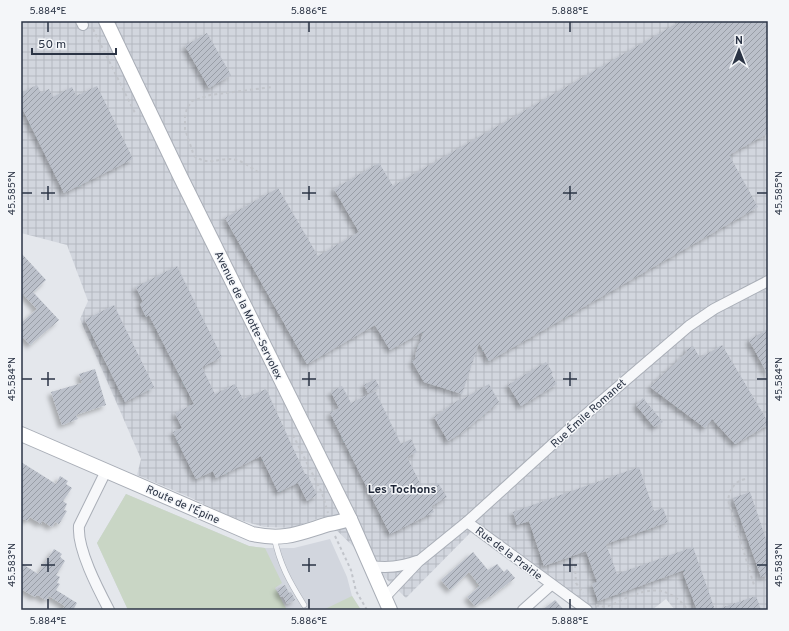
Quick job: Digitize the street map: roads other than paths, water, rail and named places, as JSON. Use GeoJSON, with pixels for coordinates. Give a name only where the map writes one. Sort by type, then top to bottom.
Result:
{"type":"FeatureCollection","features":[{"type":"Feature","properties":{"kind":"main road","name":"Avenue de la Motte-Servolex"},"geometry":{"type":"LineString","coordinates":[[106,21],[184,183],[350,519],[387,604]]}},
{"type":"Feature","properties":{"kind":"main road","name":"Route de l'Épine"},"geometry":{"type":"LineString","coordinates":[[21,434],[252,534],[274,537],[292,536],[350,519]]}},
{"type":"Feature","properties":{"kind":"street","name":"Rue Émile Romanet"},"geometry":{"type":"LineString","coordinates":[[387,604],[419,560],[467,522],[577,422],[689,326],[714,309],[768,281]]}},
{"type":"Feature","properties":{"kind":"street"},"geometry":{"type":"LineString","coordinates":[[106,471],[79,526],[78,535],[95,582],[109,610]]}},
{"type":"Feature","properties":{"kind":"street","name":"Rue de la Prairie"},"geometry":{"type":"LineString","coordinates":[[467,522],[552,585],[590,607]]}},
{"type":"Feature","properties":{"kind":"street","name":"Rue Émile Romanet"},"geometry":{"type":"LineString","coordinates":[[370,566],[402,566],[419,560]]}},
{"type":"Feature","properties":{"kind":"street","name":"Rue de la Prairie"},"geometry":{"type":"LineString","coordinates":[[523,610],[552,585]]}},
{"type":"Feature","properties":{"kind":"lane"},"geometry":{"type":"LineString","coordinates":[[274,537],[279,557],[293,588],[304,605]]}},
{"type":"Feature","properties":{"kind":"district","name":"Les Tochons"},"geometry":{"type":"Point","coordinates":[402,489]}}]}
